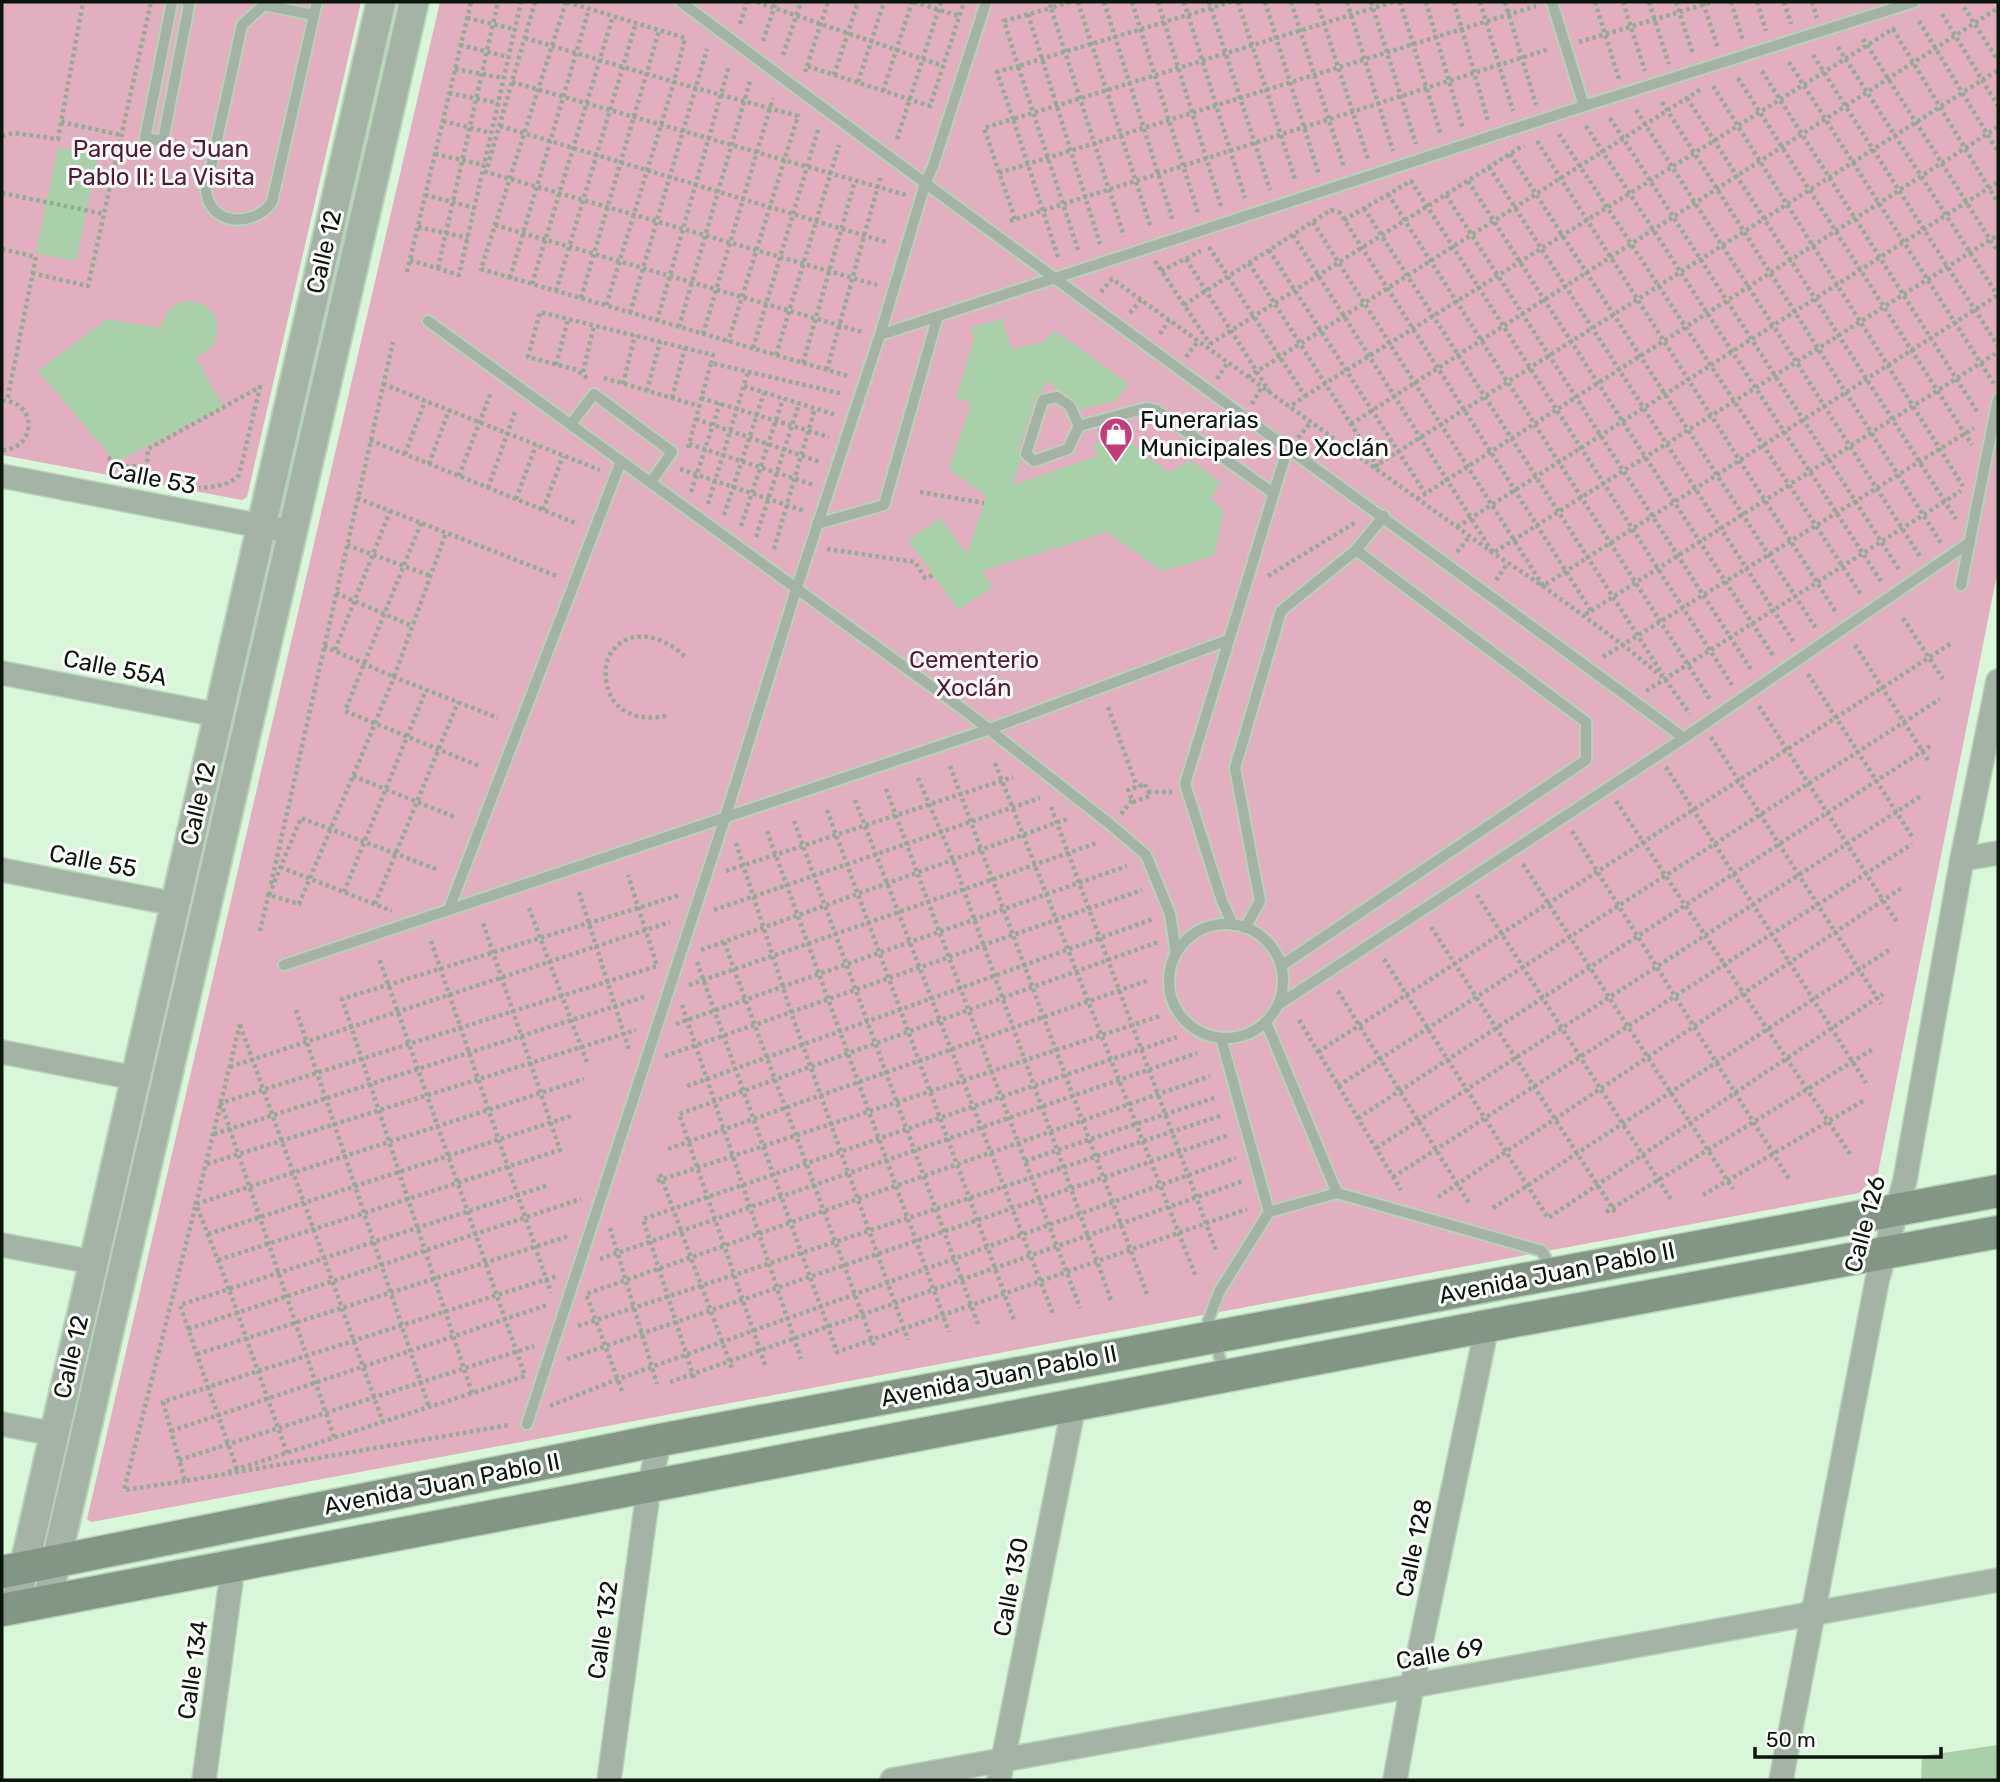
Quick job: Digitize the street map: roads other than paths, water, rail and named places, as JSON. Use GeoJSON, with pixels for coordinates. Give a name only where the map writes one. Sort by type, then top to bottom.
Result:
{"type":"FeatureCollection","features":[{"type":"Feature","properties":{"kind":"main road","name":"Avenida Juan Pablo II"},"geometry":{"type":"LineString","coordinates":[[12,1570],[660,1440],[1998,1191]]}},
{"type":"Feature","properties":{"kind":"main road","name":"Avenida Juan Pablo II"},"geometry":{"type":"LineString","coordinates":[[8,1609],[1486,1326],[1998,1232]]}},
{"type":"Feature","properties":{"kind":"street","name":"Calle 12"},"geometry":{"type":"LineString","coordinates":[[8,1609],[12,1570],[54,1434],[381,2]]}},
{"type":"Feature","properties":{"kind":"street","name":"Calle 12"},"geometry":{"type":"LineString","coordinates":[[47,1601],[414,2]]}},
{"type":"Feature","properties":{"kind":"street","name":"Calle 53"},"geometry":{"type":"LineString","coordinates":[[2,476],[292,532]]}},
{"type":"Feature","properties":{"kind":"street","name":"Calle 55A"},"geometry":{"type":"LineString","coordinates":[[2,673],[218,715]]}},
{"type":"Feature","properties":{"kind":"street","name":"Calle 126"},"geometry":{"type":"LineString","coordinates":[[1781,1780],[1877,1281],[1905,1180],[1962,859],[1998,681]]}},
{"type":"Feature","properties":{"kind":"street"},"geometry":{"type":"LineString","coordinates":[[1962,859],[1998,853]]}},
{"type":"Feature","properties":{"kind":"street","name":"Calle 55"},"geometry":{"type":"LineString","coordinates":[[2,870],[175,904]]}},
{"type":"Feature","properties":{"kind":"street"},"geometry":{"type":"LineString","coordinates":[[161,963],[192,967]]}},
{"type":"Feature","properties":{"kind":"street"},"geometry":{"type":"LineString","coordinates":[[2,1052],[135,1078]]}},
{"type":"Feature","properties":{"kind":"street"},"geometry":{"type":"LineString","coordinates":[[2,1245],[93,1262]]}},
{"type":"Feature","properties":{"kind":"street","name":"Calle 128"},"geometry":{"type":"LineString","coordinates":[[1395,1780],[1486,1326]]}},
{"type":"Feature","properties":{"kind":"street","name":"Calle 130"},"geometry":{"type":"LineString","coordinates":[[1001,1770],[1074,1405]]}},
{"type":"Feature","properties":{"kind":"street"},"geometry":{"type":"LineString","coordinates":[[2,1424],[54,1434]]}},
{"type":"Feature","properties":{"kind":"street","name":"Calle 132"},"geometry":{"type":"LineString","coordinates":[[609,1780],[649,1486],[660,1440]]}},
{"type":"Feature","properties":{"kind":"street","name":"Calle 134"},"geometry":{"type":"LineString","coordinates":[[204,1780],[233,1566]]}},
{"type":"Feature","properties":{"kind":"street","name":"Calle 69"},"geometry":{"type":"LineString","coordinates":[[892,1780],[1001,1770],[1412,1686],[1998,1580]]}},
{"type":"Feature","properties":{"kind":"lane"},"geometry":{"type":"LineString","coordinates":[[172,2],[145,138],[163,141],[189,5],[187,2]]}},
{"type":"Feature","properties":{"kind":"lane"},"geometry":{"type":"LineString","coordinates":[[314,15],[265,4],[242,24],[206,190],[207,201],[213,210],[232,219],[255,217],[265,212],[272,202],[317,2]]}},
{"type":"Feature","properties":{"kind":"lane"},"geometry":{"type":"LineString","coordinates":[[681,2],[925,184],[1292,444],[1384,516],[1684,738]]}},
{"type":"Feature","properties":{"kind":"lane"},"geometry":{"type":"LineString","coordinates":[[527,1424],[725,818],[817,524],[880,335],[925,184],[986,2]]}},
{"type":"Feature","properties":{"kind":"lane"},"geometry":{"type":"LineString","coordinates":[[1552,2],[1584,106]]}},
{"type":"Feature","properties":{"kind":"lane"},"geometry":{"type":"LineString","coordinates":[[880,335],[1584,106],[1914,2]]}},
{"type":"Feature","properties":{"kind":"lane"},"geometry":{"type":"LineString","coordinates":[[817,524],[884,505],[937,318]]}},
{"type":"Feature","properties":{"kind":"lane"},"geometry":{"type":"LineString","coordinates":[[428,321],[990,729],[1146,855],[1170,914],[1176,954]]}},
{"type":"Feature","properties":{"kind":"lane"},"geometry":{"type":"LineString","coordinates":[[571,424],[594,394],[672,452],[651,482]]}},
{"type":"Feature","properties":{"kind":"lane"},"geometry":{"type":"LineString","coordinates":[[1079,426],[1070,405],[1057,397],[1043,400],[1026,454],[1034,461],[1068,449],[1079,426],[1146,408],[1156,410],[1273,493]]}},
{"type":"Feature","properties":{"kind":"lane"},"geometry":{"type":"LineString","coordinates":[[1961,585],[1998,399]]}},
{"type":"Feature","properties":{"kind":"lane"},"geometry":{"type":"LineString","coordinates":[[1233,925],[1222,901],[1185,784],[1249,580],[1273,493],[1292,444]]}},
{"type":"Feature","properties":{"kind":"lane"},"geometry":{"type":"LineString","coordinates":[[449,909],[621,461]]}},
{"type":"Feature","properties":{"kind":"lane"},"geometry":{"type":"LineString","coordinates":[[1245,928],[1260,901],[1235,768],[1281,611],[1356,550],[1384,516]]}},
{"type":"Feature","properties":{"kind":"lane"},"geometry":{"type":"LineString","coordinates":[[1278,1005],[1684,738],[1970,542]]}},
{"type":"Feature","properties":{"kind":"lane"},"geometry":{"type":"LineString","coordinates":[[1281,966],[1586,760],[1586,722],[1356,550]]}},
{"type":"Feature","properties":{"kind":"lane"},"geometry":{"type":"LineString","coordinates":[[284,965],[990,729],[1228,640]]}},
{"type":"Feature","properties":{"kind":"lane"},"geometry":{"type":"LineString","coordinates":[[1220,925],[1245,928],[1259,935],[1270,946],[1281,966],[1283,989],[1278,1005],[1266,1022],[1252,1032],[1221,1038],[1202,1033],[1186,1023],[1175,1008],[1169,990],[1170,971],[1176,954],[1187,939],[1202,929],[1220,925]]}},
{"type":"Feature","properties":{"kind":"lane"},"geometry":{"type":"LineString","coordinates":[[1266,1022],[1337,1194]]}},
{"type":"Feature","properties":{"kind":"lane"},"geometry":{"type":"LineString","coordinates":[[1221,1038],[1269,1212]]}},
{"type":"Feature","properties":{"kind":"lane"},"geometry":{"type":"LineString","coordinates":[[1226,1376],[1208,1321],[1219,1292],[1269,1212],[1337,1194],[1542,1251],[1554,1275]]}},
{"type":"Feature","properties":{"kind":"place","name":"Funerarias Municipales De Xoclán"},"geometry":{"type":"Point","coordinates":[1116,464]}},
{"type":"Feature","properties":{"kind":"park label","name":"Parque de Juan Pablo II: La Visita"},"geometry":{"type":"Point","coordinates":[161,163]}},
{"type":"Feature","properties":{"kind":"park label","name":"Cementerio Xoclán"},"geometry":{"type":"Point","coordinates":[974,674]}}]}
